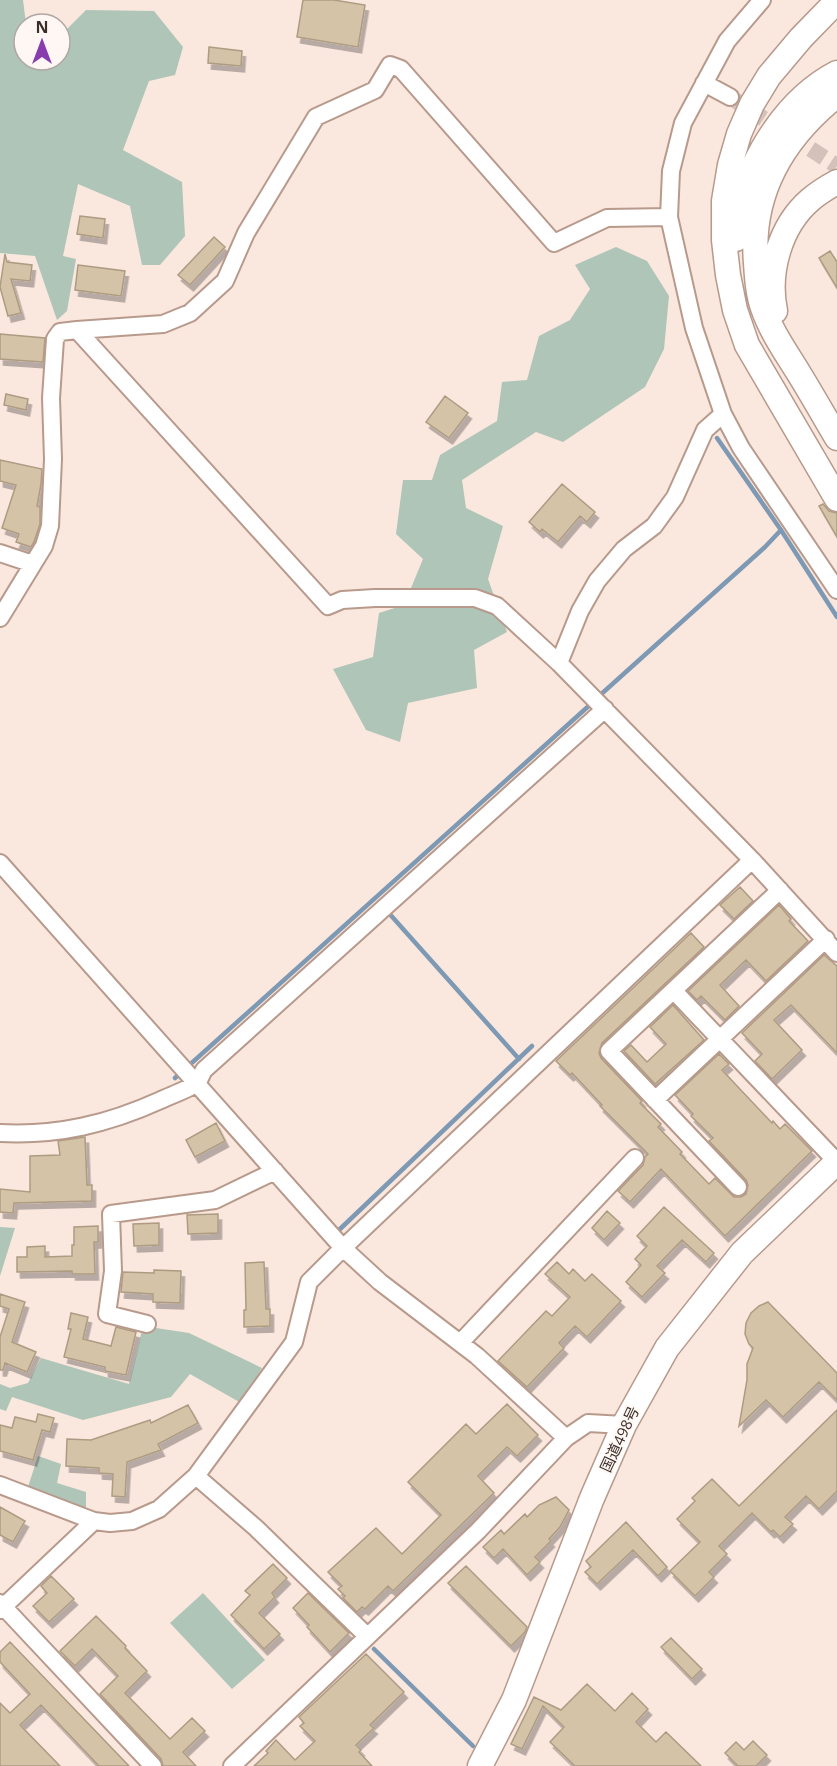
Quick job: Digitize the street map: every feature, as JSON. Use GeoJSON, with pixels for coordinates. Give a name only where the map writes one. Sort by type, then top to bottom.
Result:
{"type":"FeatureCollection","features":[{"type":"Feature","properties":{"kind":"highway"},"geometry":{"type":"LineString","coordinates":[[837,1],[801,38],[769,76],[752,104],[739,134],[730,165],[724,201],[724,240],[728,275],[735,310],[747,345],[837,499]]}},
{"type":"Feature","properties":{"kind":"highway"},"geometry":{"type":"LineString","coordinates":[[735,310],[736,240],[741,206],[751,174],[783,120],[804,97],[837,73]]}},
{"type":"Feature","properties":{"kind":"highway"},"geometry":{"type":"LineString","coordinates":[[837,94],[796,133],[769,178],[756,225],[755,252],[762,306],[775,336],[837,438]]}},
{"type":"Feature","properties":{"kind":"highway"},"geometry":{"type":"LineString","coordinates":[[798,372],[780,334],[774,304],[774,273],[778,252],[785,234],[808,201],[837,182]]}},
{"type":"Feature","properties":{"kind":"highway","name":"国道498号"},"geometry":{"type":"LineString","coordinates":[[480,1766],[514,1700],[592,1498],[624,1425],[667,1348],[742,1253],[837,1162]]}},
{"type":"Feature","properties":{"kind":"street"},"geometry":{"type":"LineString","coordinates":[[762,0],[727,41],[683,123],[671,171],[669,217],[694,328],[723,414],[741,448],[837,590]]}},
{"type":"Feature","properties":{"kind":"street"},"geometry":{"type":"LineString","coordinates":[[0,618],[44,546],[50,526],[53,459],[51,398],[56,339],[60,332],[163,324],[190,313],[225,281],[246,233],[316,117],[375,90],[390,65],[401,69],[554,243],[607,218],[669,217]]}},
{"type":"Feature","properties":{"kind":"street"},"geometry":{"type":"LineString","coordinates":[[704,83],[730,97]]}},
{"type":"Feature","properties":{"kind":"street"},"geometry":{"type":"LineString","coordinates":[[77,330],[328,606],[342,600],[375,598],[475,598],[496,606],[559,663],[752,860],[837,953]]}},
{"type":"Feature","properties":{"kind":"street"},"geometry":{"type":"LineString","coordinates":[[559,663],[580,611],[597,581],[624,549],[654,526],[675,497],[705,430],[723,414]]}},
{"type":"Feature","properties":{"kind":"street"},"geometry":{"type":"LineString","coordinates":[[0,554],[33,564]]}},
{"type":"Feature","properties":{"kind":"street"},"geometry":{"type":"LineString","coordinates":[[0,1132],[24,1134],[60,1132],[98,1124],[139,1110],[188,1073],[204,1070],[605,710]]}},
{"type":"Feature","properties":{"kind":"street"},"geometry":{"type":"LineString","coordinates":[[0,1485],[93,1521],[110,1523],[132,1521],[159,1509],[196,1476],[294,1342],[309,1282],[752,860]]}},
{"type":"Feature","properties":{"kind":"street"},"geometry":{"type":"LineString","coordinates":[[0,863],[343,1248],[380,1282],[477,1356],[566,1438]]}},
{"type":"Feature","properties":{"kind":"street"},"geometry":{"type":"LineString","coordinates":[[738,1187],[609,1051],[780,890]]}},
{"type":"Feature","properties":{"kind":"street"},"geometry":{"type":"LineString","coordinates":[[656,1100],[826,939]]}},
{"type":"Feature","properties":{"kind":"street"},"geometry":{"type":"LineString","coordinates":[[674,990],[837,1162]]}},
{"type":"Feature","properties":{"kind":"street"},"geometry":{"type":"LineString","coordinates":[[460,1343],[635,1158]]}},
{"type":"Feature","properties":{"kind":"street"},"geometry":{"type":"LineString","coordinates":[[147,1324],[107,1314],[113,1271],[111,1214],[215,1200],[275,1171]]}},
{"type":"Feature","properties":{"kind":"street"},"geometry":{"type":"LineString","coordinates":[[232,1766],[478,1531],[566,1438],[588,1423],[624,1425]]}},
{"type":"Feature","properties":{"kind":"street"},"geometry":{"type":"LineString","coordinates":[[196,1476],[256,1528],[367,1636]]}},
{"type":"Feature","properties":{"kind":"street"},"geometry":{"type":"LineString","coordinates":[[93,1521],[1,1607],[153,1766]]}},
{"type":"Feature","properties":{"kind":"green space"},"geometry":{"type":"Polygon","coordinates":[[[0,0],[23,0],[24,12],[12,12],[12,72],[72,72],[72,24],[86,10],[154,11],[183,47],[175,75],[149,81],[123,150],[182,182],[185,236],[160,265],[142,265],[130,206],[78,184],[63,256],[76,259],[67,311],[57,320],[35,256],[0,253],[0,0]]]}},
{"type":"Feature","properties":{"kind":"green space"},"geometry":{"type":"Polygon","coordinates":[[[616,247],[647,261],[669,296],[664,349],[645,387],[563,442],[536,432],[462,480],[466,508],[503,526],[488,579],[507,632],[474,650],[477,688],[408,703],[400,742],[366,730],[333,669],[373,657],[379,613],[404,605],[423,559],[396,534],[403,480],[432,480],[440,455],[497,421],[502,382],[527,380],[539,336],[570,320],[590,289],[575,265],[616,247]]]}},
{"type":"Feature","properties":{"kind":"green space"},"geometry":{"type":"Polygon","coordinates":[[[0,1227],[15,1228],[0,1276],[0,1227]]]}},
{"type":"Feature","properties":{"kind":"green space"},"geometry":{"type":"Polygon","coordinates":[[[143,1326],[189,1333],[262,1368],[241,1403],[190,1374],[171,1397],[83,1420],[12,1397],[6,1411],[0,1409],[0,1384],[10,1388],[28,1383],[41,1358],[129,1384],[143,1326]]]}},
{"type":"Feature","properties":{"kind":"green space"},"geometry":{"type":"Polygon","coordinates":[[[38,1456],[61,1464],[57,1483],[86,1492],[86,1509],[27,1490],[38,1456]]]}},
{"type":"Feature","properties":{"kind":"green space"},"geometry":{"type":"Polygon","coordinates":[[[203,1593],[265,1660],[232,1689],[170,1623],[203,1593]]]}},
{"type":"Feature","properties":{"kind":"building"},"geometry":{"type":"Polygon","coordinates":[[[303,0],[334,0],[365,5],[358,47],[297,37],[303,0]]]}},
{"type":"Feature","properties":{"kind":"building"},"geometry":{"type":"Polygon","coordinates":[[[209,47],[242,51],[241,66],[208,63],[209,47]]]}},
{"type":"Feature","properties":{"kind":"building"},"geometry":{"type":"Polygon","coordinates":[[[80,216],[105,219],[103,238],[77,234],[80,216]]]}},
{"type":"Feature","properties":{"kind":"building"},"geometry":{"type":"Polygon","coordinates":[[[214,237],[225,247],[190,285],[178,275],[214,237]]]}},
{"type":"Feature","properties":{"kind":"building"},"geometry":{"type":"Polygon","coordinates":[[[830,251],[837,262],[837,288],[819,258],[830,251]]]}},
{"type":"Feature","properties":{"kind":"building"},"geometry":{"type":"Polygon","coordinates":[[[5,254],[7,262],[32,265],[30,281],[11,279],[21,313],[8,316],[0,287],[5,254]]]}},
{"type":"Feature","properties":{"kind":"building"},"geometry":{"type":"Polygon","coordinates":[[[78,265],[125,271],[121,296],[75,290],[78,265]]]}},
{"type":"Feature","properties":{"kind":"building"},"geometry":{"type":"Polygon","coordinates":[[[0,334],[45,338],[43,362],[0,359],[0,334]]]}},
{"type":"Feature","properties":{"kind":"building"},"geometry":{"type":"Polygon","coordinates":[[[6,394],[28,399],[26,410],[4,405],[6,394]]]}},
{"type":"Feature","properties":{"kind":"building"},"geometry":{"type":"Polygon","coordinates":[[[445,396],[468,413],[449,438],[426,422],[445,396]]]}},
{"type":"Feature","properties":{"kind":"building"},"geometry":{"type":"Polygon","coordinates":[[[0,460],[42,469],[37,506],[40,507],[40,524],[31,547],[16,542],[19,534],[2,528],[16,485],[0,481],[0,460]]]}},
{"type":"Feature","properties":{"kind":"building"},"geometry":{"type":"Polygon","coordinates":[[[562,484],[595,512],[587,522],[580,516],[558,542],[542,529],[540,532],[529,522],[562,484]]]}},
{"type":"Feature","properties":{"kind":"building"},"geometry":{"type":"Polygon","coordinates":[[[823,504],[829,511],[837,513],[837,537],[819,506],[823,504]]]}},
{"type":"Feature","properties":{"kind":"building"},"geometry":{"type":"Polygon","coordinates":[[[740,887],[753,901],[734,919],[720,905],[740,887]]]}},
{"type":"Feature","properties":{"kind":"building"},"geometry":{"type":"Polygon","coordinates":[[[779,905],[791,919],[789,921],[808,941],[766,981],[746,960],[720,985],[739,1006],[725,1020],[701,996],[697,1000],[688,991],[779,905]]]}},
{"type":"Feature","properties":{"kind":"building"},"geometry":{"type":"Polygon","coordinates":[[[691,933],[704,947],[602,1043],[599,1053],[601,1058],[642,1101],[640,1103],[661,1124],[658,1127],[682,1152],[680,1154],[709,1184],[715,1178],[734,1197],[746,1194],[748,1185],[746,1180],[709,1141],[713,1138],[691,1116],[693,1114],[675,1095],[719,1054],[729,1064],[722,1070],[772,1123],[773,1121],[780,1129],[785,1124],[812,1151],[725,1236],[661,1169],[630,1202],[618,1191],[643,1165],[648,1154],[600,1106],[602,1105],[572,1073],[570,1075],[556,1061],[691,933]]]}},
{"type":"Feature","properties":{"kind":"building"},"geometry":{"type":"Polygon","coordinates":[[[824,955],[837,966],[837,1053],[791,1005],[774,1020],[802,1050],[772,1079],[755,1061],[762,1054],[742,1033],[824,955]]]}},
{"type":"Feature","properties":{"kind":"building"},"geometry":{"type":"Polygon","coordinates":[[[673,1005],[704,1040],[655,1084],[624,1051],[631,1045],[647,1062],[666,1044],[650,1027],[673,1005]]]}},
{"type":"Feature","properties":{"kind":"building"},"geometry":{"type":"Polygon","coordinates":[[[216,1123],[225,1141],[195,1157],[186,1140],[216,1123]]]}},
{"type":"Feature","properties":{"kind":"building"},"geometry":{"type":"Polygon","coordinates":[[[85,1137],[87,1185],[92,1185],[92,1201],[14,1203],[13,1213],[0,1212],[0,1189],[30,1192],[30,1156],[60,1155],[58,1141],[85,1137]]]}},
{"type":"Feature","properties":{"kind":"building"},"geometry":{"type":"Polygon","coordinates":[[[664,1207],[714,1253],[706,1262],[682,1240],[657,1266],[665,1273],[642,1297],[626,1282],[641,1265],[635,1259],[647,1246],[637,1236],[664,1207]]]}},
{"type":"Feature","properties":{"kind":"building"},"geometry":{"type":"Polygon","coordinates":[[[607,1211],[620,1223],[604,1240],[592,1228],[607,1211]]]}},
{"type":"Feature","properties":{"kind":"building"},"geometry":{"type":"Polygon","coordinates":[[[218,1214],[218,1233],[188,1234],[187,1215],[218,1214]]]}},
{"type":"Feature","properties":{"kind":"building"},"geometry":{"type":"Polygon","coordinates":[[[159,1223],[159,1245],[134,1246],[133,1224],[159,1223]]]}},
{"type":"Feature","properties":{"kind":"building"},"geometry":{"type":"Polygon","coordinates":[[[98,1226],[98,1242],[94,1242],[95,1274],[72,1274],[72,1271],[17,1272],[17,1257],[27,1257],[27,1247],[45,1246],[45,1257],[72,1256],[74,1227],[98,1226]]]}},
{"type":"Feature","properties":{"kind":"building"},"geometry":{"type":"Polygon","coordinates":[[[264,1262],[266,1309],[270,1309],[270,1326],[244,1327],[245,1263],[264,1262]]]}},
{"type":"Feature","properties":{"kind":"building"},"geometry":{"type":"Polygon","coordinates":[[[557,1262],[569,1274],[573,1269],[585,1281],[592,1274],[621,1301],[587,1337],[575,1326],[559,1343],[564,1348],[527,1387],[498,1361],[546,1311],[552,1316],[570,1297],[545,1274],[557,1262]]]}},
{"type":"Feature","properties":{"kind":"building"},"geometry":{"type":"Polygon","coordinates":[[[154,1270],[181,1271],[180,1303],[153,1302],[153,1294],[121,1292],[123,1272],[154,1273],[154,1270]]]}},
{"type":"Feature","properties":{"kind":"building"},"geometry":{"type":"Polygon","coordinates":[[[0,1294],[25,1302],[12,1342],[36,1352],[27,1372],[5,1363],[3,1370],[0,1370],[0,1337],[9,1309],[0,1306],[0,1294]]]}},
{"type":"Feature","properties":{"kind":"building"},"geometry":{"type":"Polygon","coordinates":[[[768,1302],[837,1373],[837,1400],[819,1382],[783,1417],[766,1400],[739,1426],[747,1380],[747,1364],[753,1348],[745,1334],[746,1323],[751,1313],[768,1302]]]}},
{"type":"Feature","properties":{"kind":"building"},"geometry":{"type":"Polygon","coordinates":[[[71,1313],[88,1317],[83,1339],[111,1346],[116,1327],[136,1332],[126,1375],[105,1371],[105,1367],[64,1357],[71,1329],[68,1329],[71,1313]]]}},
{"type":"Feature","properties":{"kind":"building"},"geometry":{"type":"Polygon","coordinates":[[[507,1404],[538,1435],[517,1456],[507,1447],[478,1476],[494,1493],[393,1591],[388,1586],[365,1609],[362,1607],[357,1612],[343,1598],[345,1596],[338,1589],[342,1586],[328,1572],[376,1528],[402,1554],[441,1515],[408,1482],[466,1424],[476,1434],[507,1404]]]}},
{"type":"Feature","properties":{"kind":"building"},"geometry":{"type":"Polygon","coordinates":[[[188,1405],[198,1423],[158,1444],[161,1450],[127,1462],[125,1497],[112,1496],[113,1474],[99,1473],[99,1468],[66,1466],[67,1439],[91,1440],[150,1420],[151,1423],[188,1405]]]}},
{"type":"Feature","properties":{"kind":"building"},"geometry":{"type":"Polygon","coordinates":[[[837,1410],[837,1491],[819,1509],[806,1496],[785,1517],[793,1524],[780,1537],[773,1530],[771,1532],[752,1513],[719,1546],[727,1554],[709,1572],[714,1577],[695,1596],[670,1571],[700,1542],[677,1519],[695,1501],[692,1498],[712,1479],[739,1506],[837,1410]]]}},
{"type":"Feature","properties":{"kind":"building"},"geometry":{"type":"Polygon","coordinates":[[[38,1414],[54,1418],[50,1432],[42,1430],[33,1460],[0,1451],[0,1425],[12,1428],[15,1417],[36,1422],[38,1414]]]}},
{"type":"Feature","properties":{"kind":"building"},"geometry":{"type":"Polygon","coordinates":[[[556,1497],[569,1510],[560,1527],[549,1539],[551,1541],[535,1557],[540,1562],[527,1575],[503,1549],[494,1558],[483,1547],[501,1530],[504,1534],[525,1514],[527,1517],[539,1505],[556,1497]]]}},
{"type":"Feature","properties":{"kind":"building"},"geometry":{"type":"Polygon","coordinates":[[[0,1507],[25,1521],[13,1542],[0,1535],[0,1507]]]}},
{"type":"Feature","properties":{"kind":"building"},"geometry":{"type":"Polygon","coordinates":[[[626,1522],[667,1567],[658,1576],[633,1550],[597,1584],[585,1572],[591,1567],[586,1561],[626,1522]]]}},
{"type":"Feature","properties":{"kind":"building"},"geometry":{"type":"Polygon","coordinates":[[[273,1564],[287,1578],[272,1593],[275,1597],[259,1613],[280,1634],[264,1649],[231,1615],[250,1595],[245,1591],[273,1564]]]}},
{"type":"Feature","properties":{"kind":"building"},"geometry":{"type":"Polygon","coordinates":[[[466,1566],[527,1627],[511,1646],[448,1583],[466,1566]]]}},
{"type":"Feature","properties":{"kind":"building"},"geometry":{"type":"Polygon","coordinates":[[[51,1576],[74,1599],[49,1622],[33,1606],[47,1593],[41,1586],[51,1576]]]}},
{"type":"Feature","properties":{"kind":"building"},"geometry":{"type":"Polygon","coordinates":[[[308,1593],[349,1633],[330,1652],[293,1608],[308,1593]]]}},
{"type":"Feature","properties":{"kind":"building"},"geometry":{"type":"Polygon","coordinates":[[[96,1616],[147,1671],[125,1693],[170,1739],[192,1718],[205,1731],[183,1752],[196,1766],[163,1766],[161,1759],[100,1694],[118,1676],[92,1649],[75,1666],[60,1651],[96,1616]]]}},
{"type":"Feature","properties":{"kind":"building"},"geometry":{"type":"Polygon","coordinates":[[[671,1638],[702,1669],[692,1679],[661,1647],[671,1638]]]}},
{"type":"Feature","properties":{"kind":"building"},"geometry":{"type":"Polygon","coordinates":[[[10,1642],[129,1766],[99,1766],[41,1705],[20,1725],[60,1766],[0,1766],[0,1703],[10,1713],[30,1694],[0,1662],[0,1652],[10,1642]]]}},
{"type":"Feature","properties":{"kind":"building"},"geometry":{"type":"Polygon","coordinates":[[[366,1654],[404,1692],[370,1725],[374,1728],[356,1745],[361,1750],[359,1752],[372,1766],[254,1766],[268,1753],[266,1751],[276,1740],[295,1760],[315,1741],[300,1726],[304,1723],[299,1717],[366,1654]]]}},
{"type":"Feature","properties":{"kind":"building"},"geometry":{"type":"Polygon","coordinates":[[[587,1684],[615,1711],[632,1693],[648,1709],[636,1722],[656,1742],[666,1732],[701,1766],[575,1766],[550,1742],[564,1727],[543,1706],[522,1749],[511,1744],[534,1697],[561,1710],[587,1684]]]}},
{"type":"Feature","properties":{"kind":"building"},"geometry":{"type":"Polygon","coordinates":[[[753,1741],[767,1755],[756,1766],[738,1766],[725,1753],[736,1742],[744,1750],[753,1741]]]}},
{"type":"Feature","properties":{"kind":"waterway"},"geometry":{"type":"LineString","coordinates":[[717,438],[781,530],[837,617]]}},
{"type":"Feature","properties":{"kind":"waterway"},"geometry":{"type":"LineString","coordinates":[[598,697],[781,530]]}},
{"type":"Feature","properties":{"kind":"waterway"},"geometry":{"type":"LineString","coordinates":[[175,1078],[592,703]]}},
{"type":"Feature","properties":{"kind":"waterway"},"geometry":{"type":"LineString","coordinates":[[387,911],[519,1059]]}},
{"type":"Feature","properties":{"kind":"waterway"},"geometry":{"type":"LineString","coordinates":[[339,1230],[532,1046]]}},
{"type":"Feature","properties":{"kind":"waterway"},"geometry":{"type":"LineString","coordinates":[[374,1649],[473,1746]]}},
{"type":"Feature","properties":{"kind":"tunnel"},"geometry":{"type":"LineString","coordinates":[[730,97],[837,166]]}}]}
